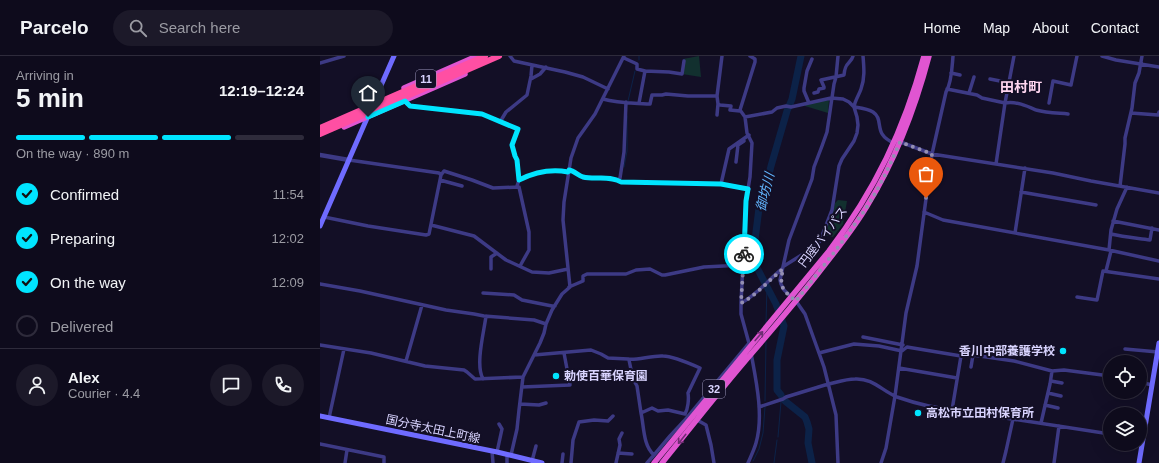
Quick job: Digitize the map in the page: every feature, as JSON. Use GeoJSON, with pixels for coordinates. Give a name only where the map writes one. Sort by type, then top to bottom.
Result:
{"type":"FeatureCollection","features":[{"type":"Feature","properties":{"kind":"highway","name":"11"},"geometry":{"type":"LineString","coordinates":[[320,125],[477,56]]}},
{"type":"Feature","properties":{"kind":"highway"},"geometry":{"type":"LineString","coordinates":[[320,128],[485,56]]}},
{"type":"Feature","properties":{"kind":"highway"},"geometry":{"type":"LineString","coordinates":[[320,134],[499,56]]}},
{"type":"Feature","properties":{"kind":"highway","name":"11"},"geometry":{"type":"LineString","coordinates":[[320,137],[505,56]]}},
{"type":"Feature","properties":{"kind":"highway","name":"円座バイパス"},"geometry":{"type":"LineString","coordinates":[[654,463],[749,345],[791,297],[841,234],[862,204],[897,142],[916,101],[923,56]]}},
{"type":"Feature","properties":{"kind":"highway","name":"円座バイパス"},"geometry":{"type":"LineString","coordinates":[[662,463],[796,301],[846,237],[867,207],[893,159],[897,142]]}},
{"type":"Feature","properties":{"kind":"main road"},"geometry":{"type":"LineString","coordinates":[[320,226],[394,56]]}},
{"type":"Feature","properties":{"kind":"main road"},"geometry":{"type":"LineString","coordinates":[[353,123],[360,126],[361,131]]}},
{"type":"Feature","properties":{"kind":"main road"},"geometry":{"type":"LineString","coordinates":[[1147,411],[1159,343]]}},
{"type":"Feature","properties":{"kind":"main road","name":"国分寺太田上町線"},"geometry":{"type":"LineString","coordinates":[[320,416],[542,463]]}},
{"type":"Feature","properties":{"kind":"main road"},"geometry":{"type":"LineString","coordinates":[[1139,463],[1140,451]]}},
{"type":"Feature","properties":{"kind":"street"},"geometry":{"type":"LineString","coordinates":[[320,62],[325,62],[344,56]]}},
{"type":"Feature","properties":{"kind":"street"},"geometry":{"type":"LineString","coordinates":[[510,56],[514,61],[546,67],[581,77],[608,89]]}},
{"type":"Feature","properties":{"kind":"street"},"geometry":{"type":"LineString","coordinates":[[717,115],[722,56]]}},
{"type":"Feature","properties":{"kind":"street"},"geometry":{"type":"LineString","coordinates":[[748,463],[757,442],[759,431],[759,406],[755,375],[741,314],[746,201],[750,177],[752,143],[740,108],[756,62],[755,59],[750,56]]}},
{"type":"Feature","properties":{"kind":"street"},"geometry":{"type":"LineString","coordinates":[[838,56],[836,77],[825,136],[814,167],[812,179],[789,240],[780,280],[784,290],[796,301],[805,314],[829,384],[836,415],[838,463]]}},
{"type":"Feature","properties":{"kind":"street"},"geometry":{"type":"LineString","coordinates":[[814,93],[818,92],[819,89],[824,88],[821,80],[844,74],[845,66],[853,59],[853,56]]}},
{"type":"Feature","properties":{"kind":"street"},"geometry":{"type":"LineString","coordinates":[[741,303],[766,284],[783,267],[816,246],[820,241],[832,210],[838,166],[857,133],[858,125],[854,107],[861,90],[864,75],[863,56]]}},
{"type":"Feature","properties":{"kind":"street"},"geometry":{"type":"LineString","coordinates":[[881,463],[886,448],[895,396],[903,345],[906,313],[916,266],[932,154],[942,107],[952,73],[954,56]]}},
{"type":"Feature","properties":{"kind":"street"},"geometry":{"type":"LineString","coordinates":[[996,164],[1014,56]]}},
{"type":"Feature","properties":{"kind":"street"},"geometry":{"type":"LineString","coordinates":[[1049,103],[1053,81],[1071,85],[1077,56]]}},
{"type":"Feature","properties":{"kind":"street"},"geometry":{"type":"LineString","coordinates":[[1104,56],[1159,67]]}},
{"type":"Feature","properties":{"kind":"street"},"geometry":{"type":"LineString","coordinates":[[1120,186],[1125,138],[1131,112],[1135,83],[1139,73],[1142,56]]}},
{"type":"Feature","properties":{"kind":"street"},"geometry":{"type":"LineString","coordinates":[[569,287],[570,283],[563,220],[571,158],[576,142],[603,99],[624,57],[638,64],[637,69],[682,74],[684,61]]}},
{"type":"Feature","properties":{"kind":"street"},"geometry":{"type":"LineString","coordinates":[[809,103],[804,88],[807,71],[812,60]]}},
{"type":"Feature","properties":{"kind":"street"},"geometry":{"type":"LineString","coordinates":[[500,122],[506,112],[527,95],[531,79],[532,65]]}},
{"type":"Feature","properties":{"kind":"street"},"geometry":{"type":"LineString","coordinates":[[531,79],[540,74],[546,67]]}},
{"type":"Feature","properties":{"kind":"street"},"geometry":{"type":"LineString","coordinates":[[639,103],[645,71]]}},
{"type":"Feature","properties":{"kind":"street"},"geometry":{"type":"LineString","coordinates":[[952,73],[960,75]]}},
{"type":"Feature","properties":{"kind":"street"},"geometry":{"type":"LineString","coordinates":[[970,93],[974,77]]}},
{"type":"Feature","properties":{"kind":"street"},"geometry":{"type":"LineString","coordinates":[[990,79],[1010,83]]}},
{"type":"Feature","properties":{"kind":"street"},"geometry":{"type":"LineString","coordinates":[[947,89],[970,93],[978,95],[982,98],[1005,103],[1024,105],[1036,110],[1068,114]]}},
{"type":"Feature","properties":{"kind":"street"},"geometry":{"type":"LineString","coordinates":[[603,99],[614,102],[650,104],[652,95],[666,94],[718,96]]}},
{"type":"Feature","properties":{"kind":"street"},"geometry":{"type":"LineString","coordinates":[[744,117],[772,112],[777,108],[786,106],[791,107],[831,98],[843,99],[854,107],[874,112],[878,119],[882,135],[887,140],[932,154],[1025,168],[1159,192]]}},
{"type":"Feature","properties":{"kind":"street"},"geometry":{"type":"LineString","coordinates":[[405,101],[410,106],[482,114],[518,129],[512,145],[517,160],[519,180],[517,186]]}},
{"type":"Feature","properties":{"kind":"street"},"geometry":{"type":"LineString","coordinates":[[618,180],[620,178],[624,152],[627,102]]}},
{"type":"Feature","properties":{"kind":"street"},"geometry":{"type":"LineString","coordinates":[[718,104],[731,106],[730,110],[740,111]]}},
{"type":"Feature","properties":{"kind":"street"},"geometry":{"type":"LineString","coordinates":[[1131,112],[1158,115],[1159,112]]}},
{"type":"Feature","properties":{"kind":"street"},"geometry":{"type":"LineString","coordinates":[[721,184],[729,150],[749,136]]}},
{"type":"Feature","properties":{"kind":"street"},"geometry":{"type":"LineString","coordinates":[[736,162],[738,145],[749,136]]}},
{"type":"Feature","properties":{"kind":"street"},"geometry":{"type":"LineString","coordinates":[[320,155],[439,173],[441,175]]}},
{"type":"Feature","properties":{"kind":"street"},"geometry":{"type":"LineString","coordinates":[[1014,233],[1025,168]]}},
{"type":"Feature","properties":{"kind":"street"},"geometry":{"type":"LineString","coordinates":[[519,180],[552,170],[558,170],[574,171],[584,177],[616,179],[621,182],[721,184],[748,189]]}},
{"type":"Feature","properties":{"kind":"street"},"geometry":{"type":"LineString","coordinates":[[324,217],[368,226],[426,235],[429,234],[441,175],[444,171],[493,188],[517,186]]}},
{"type":"Feature","properties":{"kind":"street"},"geometry":{"type":"LineString","coordinates":[[440,180],[462,186]]}},
{"type":"Feature","properties":{"kind":"street"},"geometry":{"type":"LineString","coordinates":[[517,186],[519,187],[530,232],[529,250],[520,266]]}},
{"type":"Feature","properties":{"kind":"street"},"geometry":{"type":"LineString","coordinates":[[1077,297],[1097,300],[1103,271],[1106,271],[1113,222],[1127,187]]}},
{"type":"Feature","properties":{"kind":"street"},"geometry":{"type":"LineString","coordinates":[[1021,192],[1096,206]]}},
{"type":"Feature","properties":{"kind":"street"},"geometry":{"type":"LineString","coordinates":[[924,212],[943,220],[1110,250],[1159,261]]}},
{"type":"Feature","properties":{"kind":"street"},"geometry":{"type":"LineString","coordinates":[[1113,222],[1159,230]]}},
{"type":"Feature","properties":{"kind":"street"},"geometry":{"type":"LineString","coordinates":[[431,225],[474,236],[506,260],[532,272],[549,273],[568,269]]}},
{"type":"Feature","properties":{"kind":"street"},"geometry":{"type":"LineString","coordinates":[[1111,234],[1129,238],[1150,240],[1152,228]]}},
{"type":"Feature","properties":{"kind":"street"},"geometry":{"type":"LineString","coordinates":[[491,269],[491,257],[497,253]]}},
{"type":"Feature","properties":{"kind":"street"},"geometry":{"type":"LineString","coordinates":[[506,463],[518,429],[523,377],[555,306],[562,294],[569,287],[583,281],[583,276],[586,274],[626,274],[636,270],[650,270],[665,275],[704,267],[743,265]]}},
{"type":"Feature","properties":{"kind":"street"},"geometry":{"type":"LineString","coordinates":[[1106,271],[1159,279]]}},
{"type":"Feature","properties":{"kind":"street"},"geometry":{"type":"LineString","coordinates":[[320,284],[360,291],[444,310],[486,316],[534,320],[546,324]]}},
{"type":"Feature","properties":{"kind":"street"},"geometry":{"type":"LineString","coordinates":[[483,294],[514,295],[522,300],[555,306]]}},
{"type":"Feature","properties":{"kind":"street"},"geometry":{"type":"LineString","coordinates":[[406,361],[422,305]]}},
{"type":"Feature","properties":{"kind":"street"},"geometry":{"type":"LineString","coordinates":[[483,379],[480,372],[480,353],[486,316]]}},
{"type":"Feature","properties":{"kind":"street"},"geometry":{"type":"LineString","coordinates":[[863,337],[903,345]]}},
{"type":"Feature","properties":{"kind":"street"},"geometry":{"type":"LineString","coordinates":[[819,353],[854,344],[879,346],[902,351]]}},
{"type":"Feature","properties":{"kind":"street"},"geometry":{"type":"LineString","coordinates":[[320,345],[371,353],[425,366],[464,370],[475,378],[523,377]]}},
{"type":"Feature","properties":{"kind":"street"},"geometry":{"type":"LineString","coordinates":[[647,463],[749,345]]}},
{"type":"Feature","properties":{"kind":"street"},"geometry":{"type":"LineString","coordinates":[[902,351],[907,347],[961,356],[952,410]]}},
{"type":"Feature","properties":{"kind":"street"},"geometry":{"type":"LineString","coordinates":[[329,418],[344,349]]}},
{"type":"Feature","properties":{"kind":"street"},"geometry":{"type":"LineString","coordinates":[[1125,349],[1158,352]]}},
{"type":"Feature","properties":{"kind":"street"},"geometry":{"type":"LineString","coordinates":[[534,355],[591,350],[608,358],[629,360],[664,356],[700,368],[688,393],[687,412],[685,414],[668,410],[658,411],[652,408],[641,413]]}},
{"type":"Feature","properties":{"kind":"street"},"geometry":{"type":"LineString","coordinates":[[522,387],[570,385],[564,353]]}},
{"type":"Feature","properties":{"kind":"street"},"geometry":{"type":"LineString","coordinates":[[971,367],[973,355],[1014,361],[1052,371],[1064,370],[1103,375]]}},
{"type":"Feature","properties":{"kind":"street"},"geometry":{"type":"LineString","coordinates":[[629,360],[633,379],[637,386],[646,442],[654,455]]}},
{"type":"Feature","properties":{"kind":"street"},"geometry":{"type":"LineString","coordinates":[[899,368],[958,378]]}},
{"type":"Feature","properties":{"kind":"street"},"geometry":{"type":"LineString","coordinates":[[1041,423],[1052,371]]}},
{"type":"Feature","properties":{"kind":"street"},"geometry":{"type":"LineString","coordinates":[[759,406],[829,384],[856,379],[874,383],[895,396],[940,409],[1103,433]]}},
{"type":"Feature","properties":{"kind":"street"},"geometry":{"type":"LineString","coordinates":[[1051,381],[1062,383]]}},
{"type":"Feature","properties":{"kind":"street"},"geometry":{"type":"LineString","coordinates":[[1147,384],[1152,385]]}},
{"type":"Feature","properties":{"kind":"street"},"geometry":{"type":"LineString","coordinates":[[1048,393],[1061,396]]}},
{"type":"Feature","properties":{"kind":"street"},"geometry":{"type":"LineString","coordinates":[[520,404],[539,405],[546,403]]}},
{"type":"Feature","properties":{"kind":"street"},"geometry":{"type":"LineString","coordinates":[[1045,405],[1058,408]]}},
{"type":"Feature","properties":{"kind":"street"},"geometry":{"type":"LineString","coordinates":[[571,463],[573,440],[579,422],[594,420],[608,421],[613,416]]}},
{"type":"Feature","properties":{"kind":"street"},"geometry":{"type":"LineString","coordinates":[[1003,463],[1013,419]]}},
{"type":"Feature","properties":{"kind":"street"},"geometry":{"type":"LineString","coordinates":[[697,420],[706,425],[714,463]]}},
{"type":"Feature","properties":{"kind":"street"},"geometry":{"type":"LineString","coordinates":[[493,463],[502,430],[499,424]]}},
{"type":"Feature","properties":{"kind":"street"},"geometry":{"type":"LineString","coordinates":[[1054,463],[1060,426]]}},
{"type":"Feature","properties":{"kind":"street"},"geometry":{"type":"LineString","coordinates":[[616,463],[620,445],[619,439],[622,432]]}},
{"type":"Feature","properties":{"kind":"street"},"geometry":{"type":"LineString","coordinates":[[320,444],[384,457],[384,463]]}},
{"type":"Feature","properties":{"kind":"street"},"geometry":{"type":"LineString","coordinates":[[532,461],[536,446]]}},
{"type":"Feature","properties":{"kind":"street"},"geometry":{"type":"LineString","coordinates":[[345,463],[348,450]]}},
{"type":"Feature","properties":{"kind":"street"},"geometry":{"type":"LineString","coordinates":[[618,453],[632,454]]}},
{"type":"Feature","properties":{"kind":"street"},"geometry":{"type":"LineString","coordinates":[[562,463],[563,454]]}},
{"type":"Feature","properties":{"kind":"green space"},"geometry":{"type":"Polygon","coordinates":[[[699,56],[701,77],[682,74],[683,59],[699,56]]]}},
{"type":"Feature","properties":{"kind":"green space"},"geometry":{"type":"Polygon","coordinates":[[[829,100],[828,113],[805,106],[805,104],[829,100]]]}},
{"type":"Feature","properties":{"kind":"green space"},"geometry":{"type":"Polygon","coordinates":[[[838,200],[847,201],[843,224],[833,237],[824,235],[832,216],[835,203],[838,200]]]}},
{"type":"Feature","properties":{"kind":"waterway","name":"御坊川"},"geometry":{"type":"LineString","coordinates":[[781,395],[777,390],[777,360],[784,326],[776,304],[754,262],[753,256],[760,200],[766,187],[787,111],[792,99],[801,56]]}},
{"type":"Feature","properties":{"kind":"waterway"},"geometry":{"type":"LineString","coordinates":[[628,101],[635,71]]}},
{"type":"Feature","properties":{"kind":"waterway"},"geometry":{"type":"LineString","coordinates":[[624,167],[627,151],[627,116]]}},
{"type":"Feature","properties":{"kind":"waterway"},"geometry":{"type":"LineString","coordinates":[[766,323],[767,287]]}},
{"type":"Feature","properties":{"kind":"waterway"},"geometry":{"type":"LineString","coordinates":[[765,401],[766,342]]}},
{"type":"Feature","properties":{"kind":"waterway","name":"御坊川"},"geometry":{"type":"LineString","coordinates":[[785,401],[805,417],[809,429],[808,443],[812,463]]}},
{"type":"Feature","properties":{"kind":"waterway"},"geometry":{"type":"LineString","coordinates":[[778,437],[781,402]]}},
{"type":"Feature","properties":{"kind":"waterway"},"geometry":{"type":"LineString","coordinates":[[753,461],[759,449],[763,433],[765,407]]}},
{"type":"Feature","properties":{"kind":"waterway"},"geometry":{"type":"LineString","coordinates":[[774,463],[777,440]]}},
{"type":"Feature","properties":{"kind":"way so far"},"geometry":{"type":"LineString","coordinates":[[744,254],[741,303],[783,269],[780,280],[781,284],[784,290],[796,301],[832,256],[867,207],[893,159],[900,142],[932,154],[926,198]]}},
{"type":"Feature","properties":{"kind":"place","name":"香川中部養護学校"},"geometry":{"type":"Point","coordinates":[1063,351]}},
{"type":"Feature","properties":{"kind":"place","name":"勅使百華保育園"},"geometry":{"type":"Point","coordinates":[556,376]}},
{"type":"Feature","properties":{"kind":"place","name":"高松市立田村保育所"},"geometry":{"type":"Point","coordinates":[918,413]}},
{"type":"Feature","properties":{"kind":"district","name":"田村町"},"geometry":{"type":"Point","coordinates":[1021,87]}},
{"type":"Feature","properties":{"kind":"route"},"geometry":{"type":"LineString","coordinates":[[368,117],[405,101],[410,106],[482,114],[518,129],[512,145],[517,160],[519,180],[552,170],[568,172],[569,170],[574,171],[580,176],[584,177],[616,179],[621,182],[721,184],[748,189],[746,201],[744,254]]}}]}
